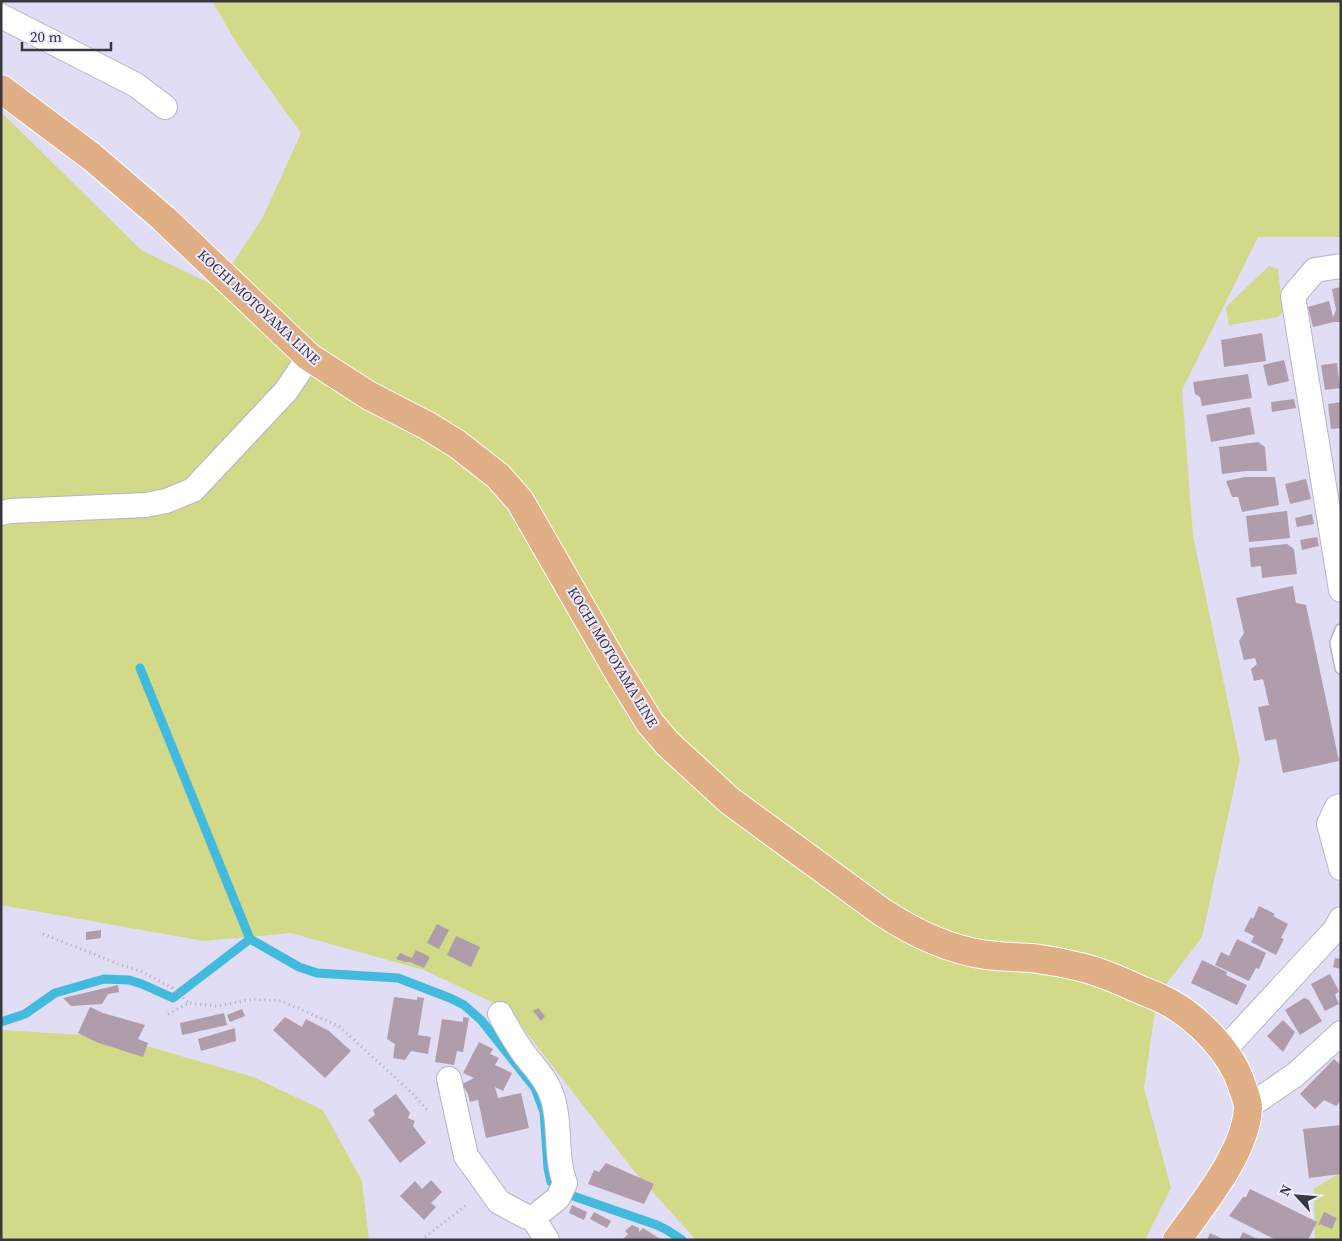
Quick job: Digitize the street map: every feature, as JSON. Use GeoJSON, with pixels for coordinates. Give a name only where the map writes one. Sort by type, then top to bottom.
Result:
{"type":"FeatureCollection","features":[{"type":"Feature","properties":{"kind":"main road","name":"KOCHI MOTOYAMA LINE"},"geometry":{"type":"LineString","coordinates":[[1,88],[92,157],[163,218],[309,357],[368,395],[428,426],[457,444],[491,470],[510,488],[520,501],[650,723],[668,744],[730,801],[882,912],[936,942],[969,952],[987,955],[1055,961],[1109,976],[1169,1002],[1194,1020],[1224,1050],[1238,1075],[1248,1107],[1242,1134],[1228,1166],[1177,1240]]}},
{"type":"Feature","properties":{"kind":"street"},"geometry":{"type":"LineString","coordinates":[[1,16],[136,85],[165,107]]}},
{"type":"Feature","properties":{"kind":"street"},"geometry":{"type":"LineString","coordinates":[[1341,266],[1315,270],[1293,296],[1341,590]]}},
{"type":"Feature","properties":{"kind":"street"},"geometry":{"type":"LineString","coordinates":[[1,513],[146,505],[166,502],[192,490],[286,391],[309,357]]}},
{"type":"Feature","properties":{"kind":"street"},"geometry":{"type":"LineString","coordinates":[[1341,806],[1337,807],[1329,824],[1341,868]]}},
{"type":"Feature","properties":{"kind":"street"},"geometry":{"type":"LineString","coordinates":[[1224,1050],[1335,930],[1341,919]]}},
{"type":"Feature","properties":{"kind":"street"},"geometry":{"type":"LineString","coordinates":[[500,1014],[510,1034],[548,1084],[553,1099],[558,1128],[562,1190],[533,1218]]}},
{"type":"Feature","properties":{"kind":"street"},"geometry":{"type":"LineString","coordinates":[[1248,1107],[1296,1075],[1341,1033]]}},
{"type":"Feature","properties":{"kind":"street"},"geometry":{"type":"LineString","coordinates":[[449,1079],[466,1156],[499,1202],[525,1216],[533,1218],[547,1240]]}},
{"type":"Feature","properties":{"kind":"lane"},"geometry":{"type":"LineString","coordinates":[[1341,630],[1336,643],[1341,668]]}},
{"type":"Feature","properties":{"kind":"path"},"geometry":{"type":"LineString","coordinates":[[43,934],[141,971],[172,988],[189,1003]]}},
{"type":"Feature","properties":{"kind":"path"},"geometry":{"type":"LineString","coordinates":[[168,1014],[189,1003],[218,1006],[253,999],[281,1001],[339,1026],[413,1094],[431,1115]]}},
{"type":"Feature","properties":{"kind":"path"},"geometry":{"type":"LineString","coordinates":[[425,1237],[477,1198],[499,1202]]}},
{"type":"Feature","properties":{"kind":"green space"},"geometry":{"type":"Polygon","coordinates":[[[212,1],[1341,1],[1341,237],[1258,237],[1182,390],[1193,536],[1240,760],[1202,937],[1157,996],[1144,1088],[1171,1188],[1145,1240],[696,1240],[634,1171],[509,1010],[424,970],[291,933],[204,941],[1,905],[1,112],[141,250],[217,287],[263,217],[301,133],[238,45],[212,1]]]}},
{"type":"Feature","properties":{"kind":"green space"},"geometry":{"type":"Polygon","coordinates":[[[1269,266],[1278,269],[1283,312],[1278,317],[1229,325],[1226,307],[1269,266]]]}},
{"type":"Feature","properties":{"kind":"green space"},"geometry":{"type":"Polygon","coordinates":[[[1,1030],[116,1037],[253,1077],[323,1110],[362,1181],[369,1240],[1,1240],[1,1030]]]}},
{"type":"Feature","properties":{"kind":"green space"},"geometry":{"type":"Polygon","coordinates":[[[1341,1172],[1341,1240],[1315,1240],[1314,1189],[1341,1172]]]}},
{"type":"Feature","properties":{"kind":"building"},"geometry":{"type":"Polygon","coordinates":[[[1341,287],[1341,322],[1313,327],[1308,307],[1329,301],[1333,317],[1336,310],[1332,289],[1341,287]]]}},
{"type":"Feature","properties":{"kind":"building"},"geometry":{"type":"Polygon","coordinates":[[[1262,333],[1266,361],[1224,367],[1221,340],[1262,333]]]}},
{"type":"Feature","properties":{"kind":"building"},"geometry":{"type":"Polygon","coordinates":[[[1284,360],[1289,381],[1268,386],[1263,365],[1284,360]]]}},
{"type":"Feature","properties":{"kind":"building"},"geometry":{"type":"Polygon","coordinates":[[[1337,363],[1340,388],[1325,390],[1321,365],[1337,363]]]}},
{"type":"Feature","properties":{"kind":"building"},"geometry":{"type":"Polygon","coordinates":[[[1248,374],[1252,398],[1202,406],[1200,397],[1195,394],[1193,382],[1248,374]]]}},
{"type":"Feature","properties":{"kind":"building"},"geometry":{"type":"Polygon","coordinates":[[[1294,399],[1296,408],[1272,412],[1271,402],[1294,399]]]}},
{"type":"Feature","properties":{"kind":"building"},"geometry":{"type":"Polygon","coordinates":[[[1341,402],[1341,428],[1331,429],[1328,404],[1341,402]]]}},
{"type":"Feature","properties":{"kind":"building"},"geometry":{"type":"Polygon","coordinates":[[[1250,407],[1255,434],[1211,442],[1206,415],[1250,407]]]}},
{"type":"Feature","properties":{"kind":"building"},"geometry":{"type":"Polygon","coordinates":[[[1258,442],[1265,447],[1267,471],[1222,474],[1219,447],[1258,442]]]}},
{"type":"Feature","properties":{"kind":"building"},"geometry":{"type":"Polygon","coordinates":[[[1245,477],[1275,477],[1279,505],[1242,512],[1238,497],[1232,497],[1226,481],[1245,477]]]}},
{"type":"Feature","properties":{"kind":"building"},"geometry":{"type":"Polygon","coordinates":[[[1306,479],[1311,499],[1290,504],[1285,484],[1306,479]]]}},
{"type":"Feature","properties":{"kind":"building"},"geometry":{"type":"Polygon","coordinates":[[[1287,511],[1290,538],[1249,542],[1246,516],[1287,511]]]}},
{"type":"Feature","properties":{"kind":"building"},"geometry":{"type":"Polygon","coordinates":[[[1312,514],[1314,524],[1297,527],[1295,518],[1312,514]]]}},
{"type":"Feature","properties":{"kind":"building"},"geometry":{"type":"Polygon","coordinates":[[[1317,537],[1319,546],[1302,550],[1300,540],[1317,537]]]}},
{"type":"Feature","properties":{"kind":"building"},"geometry":{"type":"Polygon","coordinates":[[[1287,544],[1294,549],[1297,574],[1262,578],[1261,566],[1251,567],[1249,548],[1287,544]]]}},
{"type":"Feature","properties":{"kind":"building"},"geometry":{"type":"Polygon","coordinates":[[[1293,586],[1296,603],[1306,605],[1339,761],[1283,773],[1276,739],[1265,741],[1258,707],[1269,705],[1263,679],[1254,681],[1251,669],[1257,664],[1255,658],[1244,660],[1239,641],[1244,633],[1236,598],[1293,586]]]}},
{"type":"Feature","properties":{"kind":"building"},"geometry":{"type":"Polygon","coordinates":[[[1259,906],[1275,914],[1273,916],[1288,924],[1281,938],[1284,939],[1276,955],[1251,942],[1254,936],[1244,931],[1251,917],[1253,919],[1259,906]]]}},
{"type":"Feature","properties":{"kind":"building"},"geometry":{"type":"Polygon","coordinates":[[[437,924],[449,930],[439,949],[427,943],[437,924]]]}},
{"type":"Feature","properties":{"kind":"building"},"geometry":{"type":"Polygon","coordinates":[[[101,930],[101,938],[86,940],[86,932],[101,930]]]}},
{"type":"Feature","properties":{"kind":"building"},"geometry":{"type":"Polygon","coordinates":[[[456,936],[480,947],[471,967],[447,955],[456,936]]]}},
{"type":"Feature","properties":{"kind":"building"},"geometry":{"type":"Polygon","coordinates":[[[1237,939],[1266,953],[1259,969],[1256,968],[1249,981],[1215,965],[1221,952],[1229,956],[1237,939]]]}},
{"type":"Feature","properties":{"kind":"building"},"geometry":{"type":"Polygon","coordinates":[[[416,950],[430,957],[424,968],[396,959],[400,953],[412,958],[416,950]]]}},
{"type":"Feature","properties":{"kind":"building"},"geometry":{"type":"Polygon","coordinates":[[[1335,958],[1341,959],[1341,969],[1333,967],[1335,958]]]}},
{"type":"Feature","properties":{"kind":"building"},"geometry":{"type":"Polygon","coordinates":[[[1202,960],[1227,972],[1226,975],[1247,985],[1237,1005],[1191,983],[1202,960]]]}},
{"type":"Feature","properties":{"kind":"building"},"geometry":{"type":"Polygon","coordinates":[[[1330,974],[1339,991],[1335,995],[1339,1004],[1325,1011],[1311,984],[1330,974]]]}},
{"type":"Feature","properties":{"kind":"building"},"geometry":{"type":"Polygon","coordinates":[[[118,985],[119,992],[108,994],[102,1004],[71,1006],[63,998],[118,985]]]}},
{"type":"Feature","properties":{"kind":"building"},"geometry":{"type":"Polygon","coordinates":[[[394,997],[417,1000],[417,997],[424,998],[418,1035],[431,1037],[428,1054],[411,1051],[405,1060],[393,1058],[395,1044],[387,1039],[394,997]]]}},
{"type":"Feature","properties":{"kind":"building"},"geometry":{"type":"Polygon","coordinates":[[[1304,998],[1309,1000],[1322,1021],[1300,1035],[1285,1010],[1304,998]]]}},
{"type":"Feature","properties":{"kind":"building"},"geometry":{"type":"Polygon","coordinates":[[[90,1007],[103,1013],[145,1025],[138,1039],[148,1043],[143,1057],[96,1042],[78,1033],[90,1007]]]}},
{"type":"Feature","properties":{"kind":"building"},"geometry":{"type":"Polygon","coordinates":[[[538,1008],[545,1016],[541,1021],[533,1011],[538,1008]]]}},
{"type":"Feature","properties":{"kind":"building"},"geometry":{"type":"Polygon","coordinates":[[[242,1009],[245,1016],[230,1022],[227,1015],[242,1009]]]}},
{"type":"Feature","properties":{"kind":"building"},"geometry":{"type":"Polygon","coordinates":[[[224,1013],[227,1025],[182,1035],[180,1023],[224,1013]]]}},
{"type":"Feature","properties":{"kind":"building"},"geometry":{"type":"Polygon","coordinates":[[[285,1017],[302,1027],[306,1019],[329,1031],[351,1051],[325,1078],[273,1030],[285,1017]]]}},
{"type":"Feature","properties":{"kind":"building"},"geometry":{"type":"Polygon","coordinates":[[[463,1017],[469,1018],[463,1052],[457,1051],[454,1065],[435,1062],[442,1019],[463,1022],[463,1017]]]}},
{"type":"Feature","properties":{"kind":"building"},"geometry":{"type":"Polygon","coordinates":[[[1283,1020],[1295,1032],[1283,1052],[1267,1036],[1283,1020]]]}},
{"type":"Feature","properties":{"kind":"building"},"geometry":{"type":"Polygon","coordinates":[[[235,1028],[236,1041],[201,1051],[198,1039],[235,1028]]]}},
{"type":"Feature","properties":{"kind":"building"},"geometry":{"type":"Polygon","coordinates":[[[479,1042],[493,1049],[490,1054],[499,1058],[495,1065],[512,1073],[503,1091],[495,1087],[498,1098],[521,1093],[529,1128],[486,1138],[478,1100],[470,1102],[462,1084],[474,1078],[463,1073],[479,1042]]]}},
{"type":"Feature","properties":{"kind":"building"},"geometry":{"type":"Polygon","coordinates":[[[1334,1059],[1341,1065],[1341,1101],[1336,1106],[1324,1100],[1315,1109],[1300,1094],[1334,1059]]]}},
{"type":"Feature","properties":{"kind":"building"},"geometry":{"type":"Polygon","coordinates":[[[396,1094],[410,1113],[408,1118],[415,1121],[413,1126],[426,1143],[400,1163],[368,1120],[375,1115],[373,1110],[396,1094]]]}},
{"type":"Feature","properties":{"kind":"building"},"geometry":{"type":"Polygon","coordinates":[[[1341,1125],[1341,1174],[1309,1178],[1303,1129],[1341,1125]]]}},
{"type":"Feature","properties":{"kind":"building"},"geometry":{"type":"Polygon","coordinates":[[[606,1163],[654,1184],[644,1204],[588,1184],[594,1170],[599,1172],[606,1163]]]}},
{"type":"Feature","properties":{"kind":"building"},"geometry":{"type":"Polygon","coordinates":[[[431,1180],[442,1192],[431,1203],[436,1207],[424,1220],[400,1196],[415,1181],[422,1189],[431,1180]]]}},
{"type":"Feature","properties":{"kind":"building"},"geometry":{"type":"Polygon","coordinates":[[[1250,1189],[1317,1222],[1308,1240],[1276,1240],[1229,1216],[1243,1197],[1246,1197],[1250,1189]]]}},
{"type":"Feature","properties":{"kind":"building"},"geometry":{"type":"Polygon","coordinates":[[[572,1205],[587,1212],[584,1220],[569,1213],[572,1205]]]}},
{"type":"Feature","properties":{"kind":"building"},"geometry":{"type":"Polygon","coordinates":[[[594,1212],[611,1221],[607,1228],[590,1219],[594,1212]]]}},
{"type":"Feature","properties":{"kind":"building"},"geometry":{"type":"Polygon","coordinates":[[[1324,1212],[1337,1218],[1332,1229],[1320,1224],[1318,1225],[1324,1212]]]}},
{"type":"Feature","properties":{"kind":"building"},"geometry":{"type":"Polygon","coordinates":[[[632,1225],[639,1228],[639,1232],[643,1228],[662,1240],[622,1240],[628,1234],[625,1231],[632,1225]]]}},
{"type":"Feature","properties":{"kind":"building"},"geometry":{"type":"Polygon","coordinates":[[[1243,1232],[1259,1240],[1239,1240],[1243,1232]]]}},
{"type":"Feature","properties":{"kind":"building"},"geometry":{"type":"Polygon","coordinates":[[[1210,1233],[1225,1240],[1207,1240],[1210,1233]]]}},
{"type":"Feature","properties":{"kind":"waterway"},"geometry":{"type":"LineString","coordinates":[[140,668],[250,939]]}},
{"type":"Feature","properties":{"kind":"waterway"},"geometry":{"type":"LineString","coordinates":[[1,1022],[25,1014],[55,993],[104,979],[129,980],[173,998],[250,939],[299,967],[317,973],[398,978],[464,1005],[481,1020],[535,1088],[544,1112],[548,1168],[551,1182],[573,1196],[657,1225],[682,1240]]}}]}
